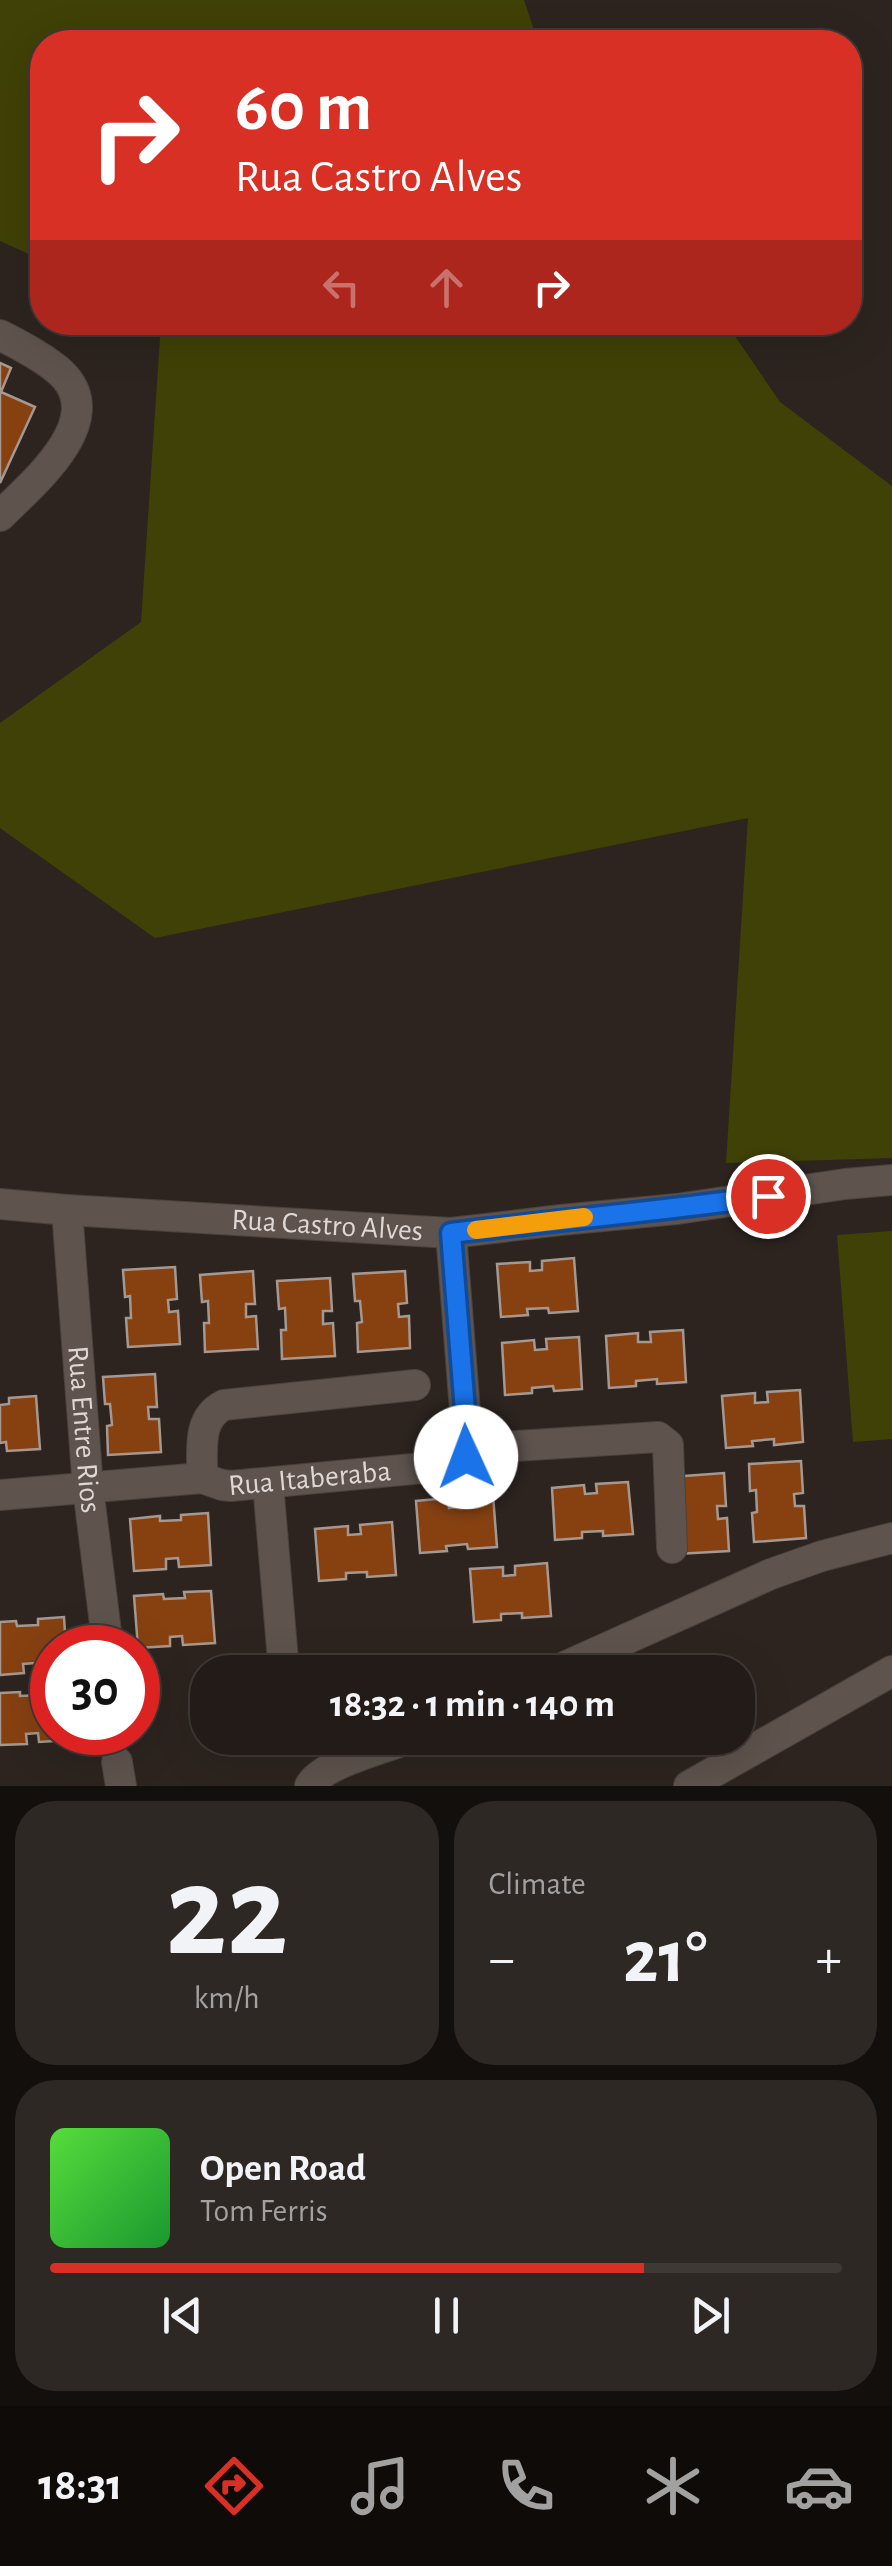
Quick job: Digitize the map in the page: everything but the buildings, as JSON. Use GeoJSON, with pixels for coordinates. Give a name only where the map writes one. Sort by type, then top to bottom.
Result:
{"type":"FeatureCollection","features":[{"type":"Feature","properties":{"kind":"street"},"geometry":{"type":"LineString","coordinates":[[0,334],[65,376],[77,400],[73,433],[48,468],[0,516]]}},
{"type":"Feature","properties":{"kind":"street","name":"Rua Castro Alves"},"geometry":{"type":"LineString","coordinates":[[0,1204],[451,1233],[677,1209],[892,1180]]}},
{"type":"Feature","properties":{"kind":"street","name":"Rua Entre Rios"},"geometry":{"type":"LineString","coordinates":[[67,1210],[88,1488],[105,1625]]}},
{"type":"Feature","properties":{"kind":"street"},"geometry":{"type":"LineString","coordinates":[[451,1233],[468,1449]]}},
{"type":"Feature","properties":{"kind":"street"},"geometry":{"type":"LineString","coordinates":[[202,1478],[206,1418],[224,1405],[416,1385]]}},
{"type":"Feature","properties":{"kind":"street","name":"Rua Itaberaba"},"geometry":{"type":"LineString","coordinates":[[0,1494],[202,1478],[222,1485],[268,1484],[454,1465],[466,1457],[468,1449],[658,1438],[668,1446],[672,1548]]}},
{"type":"Feature","properties":{"kind":"street"},"geometry":{"type":"LineString","coordinates":[[268,1484],[283,1655]]}},
{"type":"Feature","properties":{"kind":"street"},"geometry":{"type":"LineString","coordinates":[[590,1655],[771,1574],[892,1538]]}},
{"type":"Feature","properties":{"kind":"street"},"geometry":{"type":"LineString","coordinates":[[688,1786],[892,1672]]}},
{"type":"Feature","properties":{"kind":"street"},"geometry":{"type":"LineString","coordinates":[[310,1786],[323,1772],[367,1755]]}},
{"type":"Feature","properties":{"kind":"shaded area"},"geometry":{"type":"Polygon","coordinates":[[[0,0],[524,0],[534,30],[30,30],[30,255],[0,241],[0,0]]]}},
{"type":"Feature","properties":{"kind":"shaded area"},"geometry":{"type":"Polygon","coordinates":[[[160,335],[734,335],[780,402],[892,486],[892,1158],[726,1163],[748,818],[155,938],[0,828],[0,723],[141,622],[160,335]]]}},
{"type":"Feature","properties":{"kind":"shaded area"},"geometry":{"type":"Polygon","coordinates":[[[892,1231],[892,1439],[853,1442],[837,1235],[892,1231]]]}},
{"type":"Feature","properties":{"kind":"slow traffic"},"geometry":{"type":"LineString","coordinates":[[476,1230],[584,1217]]}},
{"type":"Feature","properties":{"kind":"route"},"geometry":{"type":"LineString","coordinates":[[466,1457],[451,1233],[768,1196]]}}]}
